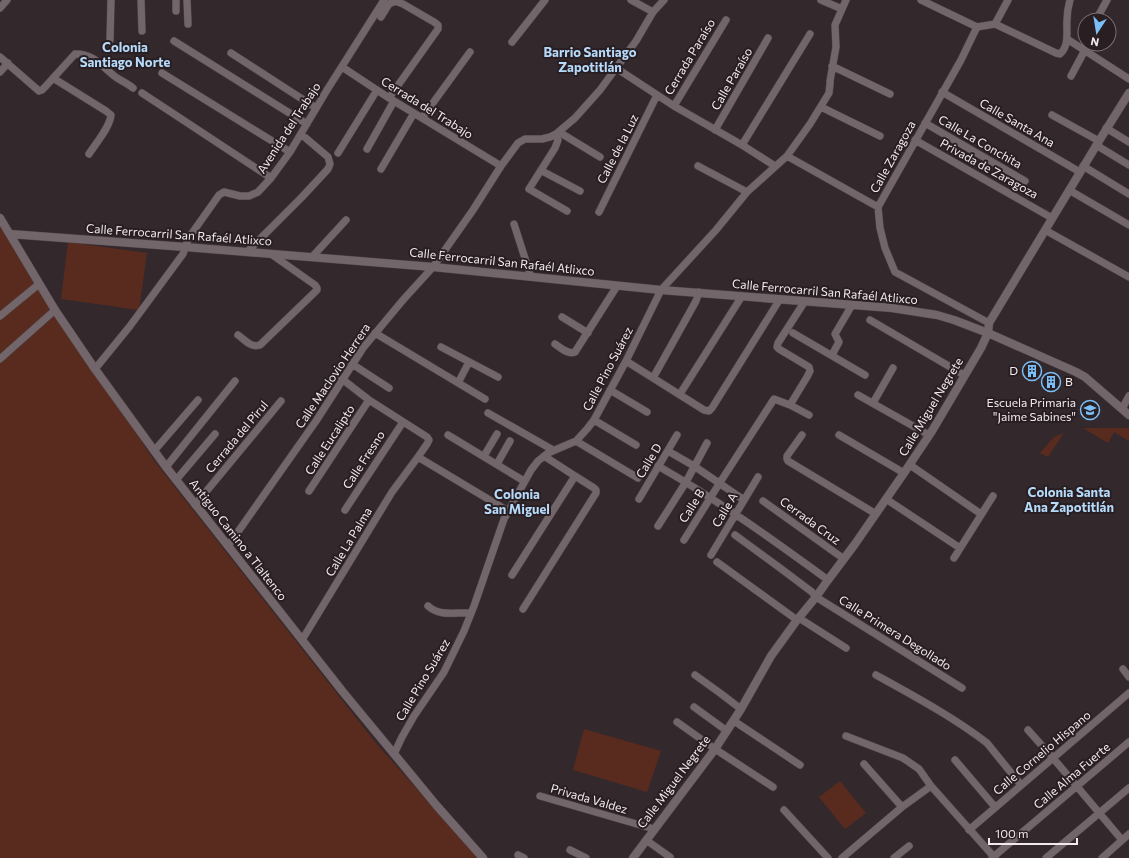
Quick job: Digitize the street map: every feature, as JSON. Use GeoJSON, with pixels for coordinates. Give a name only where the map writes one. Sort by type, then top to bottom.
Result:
{"type":"FeatureCollection","features":[{"type":"Feature","properties":{"kind":"street"},"geometry":{"type":"LineString","coordinates":[[0,8],[7,0]]}},
{"type":"Feature","properties":{"kind":"street"},"geometry":{"type":"LineString","coordinates":[[110,40],[112,0]]}},
{"type":"Feature","properties":{"kind":"street"},"geometry":{"type":"LineString","coordinates":[[141,0],[142,31]]}},
{"type":"Feature","properties":{"kind":"street"},"geometry":{"type":"LineString","coordinates":[[176,0],[176,11]]}},
{"type":"Feature","properties":{"kind":"street"},"geometry":{"type":"LineString","coordinates":[[187,0],[188,24]]}},
{"type":"Feature","properties":{"kind":"street","name":"Avenida del Trabajo"},"geometry":{"type":"LineString","coordinates":[[96,369],[183,254],[190,236],[220,195],[224,192],[240,196],[249,196],[258,192],[271,178],[290,152],[384,0]]}},
{"type":"Feature","properties":{"kind":"street"},"geometry":{"type":"LineString","coordinates":[[512,42],[545,0]]}},
{"type":"Feature","properties":{"kind":"street"},"geometry":{"type":"LineString","coordinates":[[631,0],[653,12]]}},
{"type":"Feature","properties":{"kind":"street","name":"Calle Maclovio Herrera"},"geometry":{"type":"LineString","coordinates":[[228,546],[316,421],[363,348],[433,267],[518,143],[525,139],[542,139],[557,133],[575,118],[616,68],[636,41],[653,12],[664,0]]}},
{"type":"Feature","properties":{"kind":"street"},"geometry":{"type":"LineString","coordinates":[[821,0],[842,9]]}},
{"type":"Feature","properties":{"kind":"street","name":"Calle Pino Suárez"},"geometry":{"type":"LineString","coordinates":[[394,754],[414,716],[444,672],[464,631],[504,519],[524,481],[538,460],[553,450],[576,441],[594,420],[626,361],[661,290],[716,230],[747,192],[787,156],[821,107],[828,94],[836,47],[835,25],[846,0]]}},
{"type":"Feature","properties":{"kind":"street"},"geometry":{"type":"LineString","coordinates":[[995,24],[1008,0]]}},
{"type":"Feature","properties":{"kind":"street"},"geometry":{"type":"LineString","coordinates":[[926,1],[977,27],[995,24],[1060,54],[1067,39],[1066,22],[1070,0]]}},
{"type":"Feature","properties":{"kind":"street"},"geometry":{"type":"LineString","coordinates":[[1100,12],[1107,0]]}},
{"type":"Feature","properties":{"kind":"street"},"geometry":{"type":"LineString","coordinates":[[367,148],[392,100],[438,29],[438,25],[403,4],[395,1],[389,4],[382,17]]}},
{"type":"Feature","properties":{"kind":"street","name":"Cerrada Paraíso"},"geometry":{"type":"LineString","coordinates":[[674,106],[726,20]]}},
{"type":"Feature","properties":{"kind":"street","name":"Calle Zaragoza"},"geometry":{"type":"LineString","coordinates":[[977,27],[961,60],[878,207],[880,228],[885,248],[895,272],[989,323]]}},
{"type":"Feature","properties":{"kind":"street"},"geometry":{"type":"LineString","coordinates":[[742,145],[810,34]]}},
{"type":"Feature","properties":{"kind":"street","name":"Calle Paraíso"},"geometry":{"type":"LineString","coordinates":[[715,130],[768,38]]}},
{"type":"Feature","properties":{"kind":"street"},"geometry":{"type":"LineString","coordinates":[[1067,39],[1077,44]]}},
{"type":"Feature","properties":{"kind":"street"},"geometry":{"type":"LineString","coordinates":[[174,41],[306,124]]}},
{"type":"Feature","properties":{"kind":"street"},"geometry":{"type":"LineString","coordinates":[[422,118],[470,52]]}},
{"type":"Feature","properties":{"kind":"street"},"geometry":{"type":"LineString","coordinates":[[1071,76],[1082,52]]}},
{"type":"Feature","properties":{"kind":"street"},"geometry":{"type":"LineString","coordinates":[[1091,52],[1129,79]]}},
{"type":"Feature","properties":{"kind":"street"},"geometry":{"type":"LineString","coordinates":[[231,53],[316,108]]}},
{"type":"Feature","properties":{"kind":"street"},"geometry":{"type":"LineString","coordinates":[[0,57],[39,91],[42,90],[76,54],[81,54],[94,59],[116,77],[133,88]]}},
{"type":"Feature","properties":{"kind":"street"},"geometry":{"type":"LineString","coordinates":[[0,72],[8,63]]}},
{"type":"Feature","properties":{"kind":"street"},"geometry":{"type":"LineString","coordinates":[[832,66],[890,94]]}},
{"type":"Feature","properties":{"kind":"street","name":"Cerrada del Trabajo"},"geometry":{"type":"LineString","coordinates":[[342,67],[392,100],[501,166]]}},
{"type":"Feature","properties":{"kind":"street"},"geometry":{"type":"LineString","coordinates":[[616,68],[674,106],[742,145],[775,166]]}},
{"type":"Feature","properties":{"kind":"street"},"geometry":{"type":"LineString","coordinates":[[162,73],[290,152]]}},
{"type":"Feature","properties":{"kind":"street"},"geometry":{"type":"LineString","coordinates":[[53,78],[106,111],[111,116],[108,125],[89,154]]}},
{"type":"Feature","properties":{"kind":"street"},"geometry":{"type":"LineString","coordinates":[[338,153],[377,90]]}},
{"type":"Feature","properties":{"kind":"street","name":"Calle Santa Ana"},"geometry":{"type":"LineString","coordinates":[[942,92],[1129,194]]}},
{"type":"Feature","properties":{"kind":"street"},"geometry":{"type":"LineString","coordinates":[[142,93],[271,178]]}},
{"type":"Feature","properties":{"kind":"street","name":"Calle Miguel Negrete"},"geometry":{"type":"LineString","coordinates":[[633,858],[715,749],[734,721],[771,656],[855,544],[929,435],[981,348],[988,333],[989,323],[1106,128],[1129,93]]}},
{"type":"Feature","properties":{"kind":"street","name":"Calle de la Luz"},"geometry":{"type":"LineString","coordinates":[[599,212],[657,95]]}},
{"type":"Feature","properties":{"kind":"street"},"geometry":{"type":"LineString","coordinates":[[821,107],[880,136]]}},
{"type":"Feature","properties":{"kind":"street"},"geometry":{"type":"LineString","coordinates":[[381,169],[414,113]]}},
{"type":"Feature","properties":{"kind":"street"},"geometry":{"type":"LineString","coordinates":[[1052,115],[1129,165]]}},
{"type":"Feature","properties":{"kind":"street","name":"Calle La Conchita"},"geometry":{"type":"LineString","coordinates":[[925,123],[1025,181]]}},
{"type":"Feature","properties":{"kind":"street"},"geometry":{"type":"LineString","coordinates":[[1106,128],[1129,142]]}},
{"type":"Feature","properties":{"kind":"street"},"geometry":{"type":"LineString","coordinates":[[557,133],[600,157]]}},
{"type":"Feature","properties":{"kind":"street"},"geometry":{"type":"LineString","coordinates":[[557,133],[558,140],[555,148],[542,171],[529,189],[567,212]]}},
{"type":"Feature","properties":{"kind":"street"},"geometry":{"type":"LineString","coordinates":[[247,252],[328,169],[330,164],[328,157],[301,134]]}},
{"type":"Feature","properties":{"kind":"street","name":"Privada de Zaragoza"},"geometry":{"type":"LineString","coordinates":[[915,140],[1052,218]]}},
{"type":"Feature","properties":{"kind":"street"},"geometry":{"type":"LineString","coordinates":[[787,156],[878,207]]}},
{"type":"Feature","properties":{"kind":"street"},"geometry":{"type":"LineString","coordinates":[[698,166],[747,192]]}},
{"type":"Feature","properties":{"kind":"street"},"geometry":{"type":"LineString","coordinates":[[542,171],[580,191]]}},
{"type":"Feature","properties":{"kind":"street"},"geometry":{"type":"LineString","coordinates":[[1069,190],[1129,225]]}},
{"type":"Feature","properties":{"kind":"street","name":"Antiguo Camino a Tlaltenco"},"geometry":{"type":"LineString","coordinates":[[0,218],[55,310],[166,467],[343,692],[437,806],[483,858]]}},
{"type":"Feature","properties":{"kind":"street"},"geometry":{"type":"LineString","coordinates":[[312,257],[346,220]]}},
{"type":"Feature","properties":{"kind":"street"},"geometry":{"type":"LineString","coordinates":[[514,224],[531,277]]}},
{"type":"Feature","properties":{"kind":"street"},"geometry":{"type":"LineString","coordinates":[[1045,230],[1129,278]]}},
{"type":"Feature","properties":{"kind":"street","name":"Calle Ferrocarril San Rafaél Atlixco"},"geometry":{"type":"LineString","coordinates":[[10,234],[433,267],[661,290],[892,308],[936,315],[988,333],[1083,376],[1129,415]]}},
{"type":"Feature","properties":{"kind":"street"},"geometry":{"type":"LineString","coordinates":[[238,335],[253,346],[256,347],[260,345],[315,292],[317,288],[315,285],[270,254]]}},
{"type":"Feature","properties":{"kind":"street"},"geometry":{"type":"LineString","coordinates":[[0,316],[39,284]]}},
{"type":"Feature","properties":{"kind":"street"},"geometry":{"type":"LineString","coordinates":[[555,344],[568,353],[575,352],[617,286]]}},
{"type":"Feature","properties":{"kind":"street"},"geometry":{"type":"LineString","coordinates":[[653,378],[696,301],[699,292]]}},
{"type":"Feature","properties":{"kind":"street"},"geometry":{"type":"LineString","coordinates":[[680,394],[742,296]]}},
{"type":"Feature","properties":{"kind":"street"},"geometry":{"type":"LineString","coordinates":[[626,361],[704,410],[709,411],[780,299]]}},
{"type":"Feature","properties":{"kind":"street"},"geometry":{"type":"LineString","coordinates":[[805,301],[778,343],[777,347],[809,367],[810,371],[808,377],[790,405],[809,415]]}},
{"type":"Feature","properties":{"kind":"street"},"geometry":{"type":"LineString","coordinates":[[832,355],[839,342],[835,334],[852,305]]}},
{"type":"Feature","properties":{"kind":"street"},"geometry":{"type":"LineString","coordinates":[[0,359],[55,310]]}},
{"type":"Feature","properties":{"kind":"street"},"geometry":{"type":"LineString","coordinates":[[562,317],[588,333]]}},
{"type":"Feature","properties":{"kind":"street"},"geometry":{"type":"LineString","coordinates":[[870,320],[964,375]]}},
{"type":"Feature","properties":{"kind":"street"},"geometry":{"type":"LineString","coordinates":[[793,333],[865,375]]}},
{"type":"Feature","properties":{"kind":"street"},"geometry":{"type":"LineString","coordinates":[[375,334],[485,399]]}},
{"type":"Feature","properties":{"kind":"street"},"geometry":{"type":"LineString","coordinates":[[441,347],[498,377]]}},
{"type":"Feature","properties":{"kind":"street"},"geometry":{"type":"LineString","coordinates":[[458,383],[469,362]]}},
{"type":"Feature","properties":{"kind":"street"},"geometry":{"type":"LineString","coordinates":[[352,364],[389,388]]}},
{"type":"Feature","properties":{"kind":"street"},"geometry":{"type":"LineString","coordinates":[[873,403],[894,368]]}},
{"type":"Feature","properties":{"kind":"street"},"geometry":{"type":"LineString","coordinates":[[342,379],[369,400],[403,422]]}},
{"type":"Feature","properties":{"kind":"street"},"geometry":{"type":"LineString","coordinates":[[166,467],[235,381]]}},
{"type":"Feature","properties":{"kind":"street"},"geometry":{"type":"LineString","coordinates":[[610,390],[647,412]]}},
{"type":"Feature","properties":{"kind":"street"},"geometry":{"type":"LineString","coordinates":[[858,395],[929,435]]}},
{"type":"Feature","properties":{"kind":"street"},"geometry":{"type":"LineString","coordinates":[[1122,409],[1129,396]]}},
{"type":"Feature","properties":{"kind":"street","name":"Calle B"},"geometry":{"type":"LineString","coordinates":[[684,540],[774,399],[790,405]]}},
{"type":"Feature","properties":{"kind":"street"},"geometry":{"type":"LineString","coordinates":[[154,451],[198,400]]}},
{"type":"Feature","properties":{"kind":"street","name":"Calle Eucalipto"},"geometry":{"type":"LineString","coordinates":[[309,491],[369,400]]}},
{"type":"Feature","properties":{"kind":"street","name":"Cerrada del Pirul"},"geometry":{"type":"LineString","coordinates":[[195,505],[281,401]]}},
{"type":"Feature","properties":{"kind":"street"},"geometry":{"type":"LineString","coordinates":[[488,413],[553,450]]}},
{"type":"Feature","properties":{"kind":"street"},"geometry":{"type":"LineString","coordinates":[[594,420],[636,445]]}},
{"type":"Feature","properties":{"kind":"street","name":"Calle La Palma"},"geometry":{"type":"LineString","coordinates":[[302,640],[392,492],[429,440],[427,437],[403,422]]}},
{"type":"Feature","properties":{"kind":"street","name":"Calle Fresno"},"geometry":{"type":"LineString","coordinates":[[345,510],[403,422]]}},
{"type":"Feature","properties":{"kind":"street"},"geometry":{"type":"LineString","coordinates":[[176,480],[214,434]]}},
{"type":"Feature","properties":{"kind":"street"},"geometry":{"type":"LineString","coordinates":[[484,456],[497,434]]}},
{"type":"Feature","properties":{"kind":"street"},"geometry":{"type":"LineString","coordinates":[[448,435],[524,481]]}},
{"type":"Feature","properties":{"kind":"street","name":"Calle D"},"geometry":{"type":"LineString","coordinates":[[639,499],[677,435]]}},
{"type":"Feature","properties":{"kind":"street"},"geometry":{"type":"LineString","coordinates":[[802,435],[787,456],[788,461],[876,514]]}},
{"type":"Feature","properties":{"kind":"street"},"geometry":{"type":"LineString","coordinates":[[839,435],[904,473]]}},
{"type":"Feature","properties":{"kind":"street"},"geometry":{"type":"LineString","coordinates":[[496,464],[510,441]]}},
{"type":"Feature","properties":{"kind":"street"},"geometry":{"type":"LineString","coordinates":[[576,441],[638,478]]}},
{"type":"Feature","properties":{"kind":"street"},"geometry":{"type":"LineString","coordinates":[[658,526],[686,482],[707,443]]}},
{"type":"Feature","properties":{"kind":"street"},"geometry":{"type":"LineString","coordinates":[[668,451],[694,466],[744,500]]}},
{"type":"Feature","properties":{"kind":"street"},"geometry":{"type":"LineString","coordinates":[[523,609],[596,493],[594,488],[544,456]]}},
{"type":"Feature","properties":{"kind":"street"},"geometry":{"type":"LineString","coordinates":[[418,457],[508,511]]}},
{"type":"Feature","properties":{"kind":"street"},"geometry":{"type":"LineString","coordinates":[[910,464],[982,514]]}},
{"type":"Feature","properties":{"kind":"street"},"geometry":{"type":"LineString","coordinates":[[658,466],[736,514],[828,580]]}},
{"type":"Feature","properties":{"kind":"street"},"geometry":{"type":"LineString","coordinates":[[512,575],[575,476]]}},
{"type":"Feature","properties":{"kind":"street","name":"Calle A"},"geometry":{"type":"LineString","coordinates":[[711,555],[758,477]]}},
{"type":"Feature","properties":{"kind":"street"},"geometry":{"type":"LineString","coordinates":[[954,558],[993,496]]}},
{"type":"Feature","properties":{"kind":"street"},"geometry":{"type":"LineString","coordinates":[[886,500],[960,548]]}},
{"type":"Feature","properties":{"kind":"street","name":"Cerrada Cruz"},"geometry":{"type":"LineString","coordinates":[[764,501],[844,559]]}},
{"type":"Feature","properties":{"kind":"street","name":"Calle Primera Degollado"},"geometry":{"type":"LineString","coordinates":[[735,536],[794,578],[812,592],[816,598],[962,688]]}},
{"type":"Feature","properties":{"kind":"street"},"geometry":{"type":"LineString","coordinates":[[717,562],[798,619],[846,648]]}},
{"type":"Feature","properties":{"kind":"street"},"geometry":{"type":"LineString","coordinates":[[428,606],[441,613],[471,613]]}},
{"type":"Feature","properties":{"kind":"street"},"geometry":{"type":"LineString","coordinates":[[1123,669],[1129,677]]}},
{"type":"Feature","properties":{"kind":"street"},"geometry":{"type":"LineString","coordinates":[[695,675],[741,709]]}},
{"type":"Feature","properties":{"kind":"street"},"geometry":{"type":"LineString","coordinates":[[876,676],[964,726],[982,739],[987,743],[1021,785]]}},
{"type":"Feature","properties":{"kind":"street","name":"Calle Cornelio Hispano"},"geometry":{"type":"LineString","coordinates":[[968,830],[1129,693]]}},
{"type":"Feature","properties":{"kind":"street"},"geometry":{"type":"LineString","coordinates":[[694,707],[727,731]]}},
{"type":"Feature","properties":{"kind":"street"},"geometry":{"type":"LineString","coordinates":[[734,721],[800,765]]}},
{"type":"Feature","properties":{"kind":"street"},"geometry":{"type":"LineString","coordinates":[[677,722],[773,788]]}},
{"type":"Feature","properties":{"kind":"street"},"geometry":{"type":"LineString","coordinates":[[1028,730],[1099,813],[1127,836],[1102,858]]}},
{"type":"Feature","properties":{"kind":"street"},"geometry":{"type":"LineString","coordinates":[[846,736],[903,758],[918,769],[993,858]]}},
{"type":"Feature","properties":{"kind":"street","name":"Calle Alma Fuerte"},"geometry":{"type":"LineString","coordinates":[[993,858],[1129,742]]}},
{"type":"Feature","properties":{"kind":"street"},"geometry":{"type":"LineString","coordinates":[[955,760],[995,806]]}},
{"type":"Feature","properties":{"kind":"street"},"geometry":{"type":"LineString","coordinates":[[864,764],[902,807]]}},
{"type":"Feature","properties":{"kind":"street"},"geometry":{"type":"LineString","coordinates":[[846,857],[902,807],[931,786]]}},
{"type":"Feature","properties":{"kind":"street"},"geometry":{"type":"LineString","coordinates":[[1046,858],[1129,788]]}},
{"type":"Feature","properties":{"kind":"street","name":"Privada Valdez"},"geometry":{"type":"LineString","coordinates":[[540,796],[654,829]]}},
{"type":"Feature","properties":{"kind":"street"},"geometry":{"type":"LineString","coordinates":[[784,810],[828,858]]}},
{"type":"Feature","properties":{"kind":"street"},"geometry":{"type":"LineString","coordinates":[[646,840],[670,857]]}},
{"type":"Feature","properties":{"kind":"street"},"geometry":{"type":"LineString","coordinates":[[894,858],[909,846]]}},
{"type":"Feature","properties":{"kind":"street"},"geometry":{"type":"LineString","coordinates":[[570,850],[586,858]]}},
{"type":"Feature","properties":{"kind":"shaded area"},"geometry":{"type":"Polygon","coordinates":[[[0,224],[153,459],[375,742],[478,858],[0,858],[0,224]]]}},
{"type":"Feature","properties":{"kind":"shaded area"},"geometry":{"type":"Polygon","coordinates":[[[68,242],[147,253],[139,310],[61,299],[68,242]]]}},
{"type":"Feature","properties":{"kind":"shaded area"},"geometry":{"type":"Polygon","coordinates":[[[1083,428],[1129,428],[1129,441],[1114,432],[1108,443],[1083,428]]]}},
{"type":"Feature","properties":{"kind":"shaded area"},"geometry":{"type":"Polygon","coordinates":[[[1064,433],[1048,457],[1040,453],[1054,437],[1064,433]]]}},
{"type":"Feature","properties":{"kind":"shaded area"},"geometry":{"type":"Polygon","coordinates":[[[584,729],[661,751],[647,792],[573,770],[584,729]]]}},
{"type":"Feature","properties":{"kind":"shaded area"},"geometry":{"type":"Polygon","coordinates":[[[840,781],[866,813],[845,829],[819,797],[840,781]]]}},
{"type":"Feature","properties":{"kind":"place","name":"D"},"geometry":{"type":"Point","coordinates":[1032,371]}},
{"type":"Feature","properties":{"kind":"place","name":"B"},"geometry":{"type":"Point","coordinates":[1051,382]}},
{"type":"Feature","properties":{"kind":"place","name":"Escuela Primaria \"Jaime Sabines\""},"geometry":{"type":"Point","coordinates":[1090,410]}},
{"type":"Feature","properties":{"kind":"district","name":"Colonia Santiago Norte"},"geometry":{"type":"Point","coordinates":[125,54]}},
{"type":"Feature","properties":{"kind":"district","name":"Barrio Santiago Zapotitlán"},"geometry":{"type":"Point","coordinates":[590,60]}},
{"type":"Feature","properties":{"kind":"district","name":"Colonia Santa Ana Zapotitlán"},"geometry":{"type":"Point","coordinates":[1069,500]}},
{"type":"Feature","properties":{"kind":"district","name":"Colonia San Miguel"},"geometry":{"type":"Point","coordinates":[517,502]}}]}
